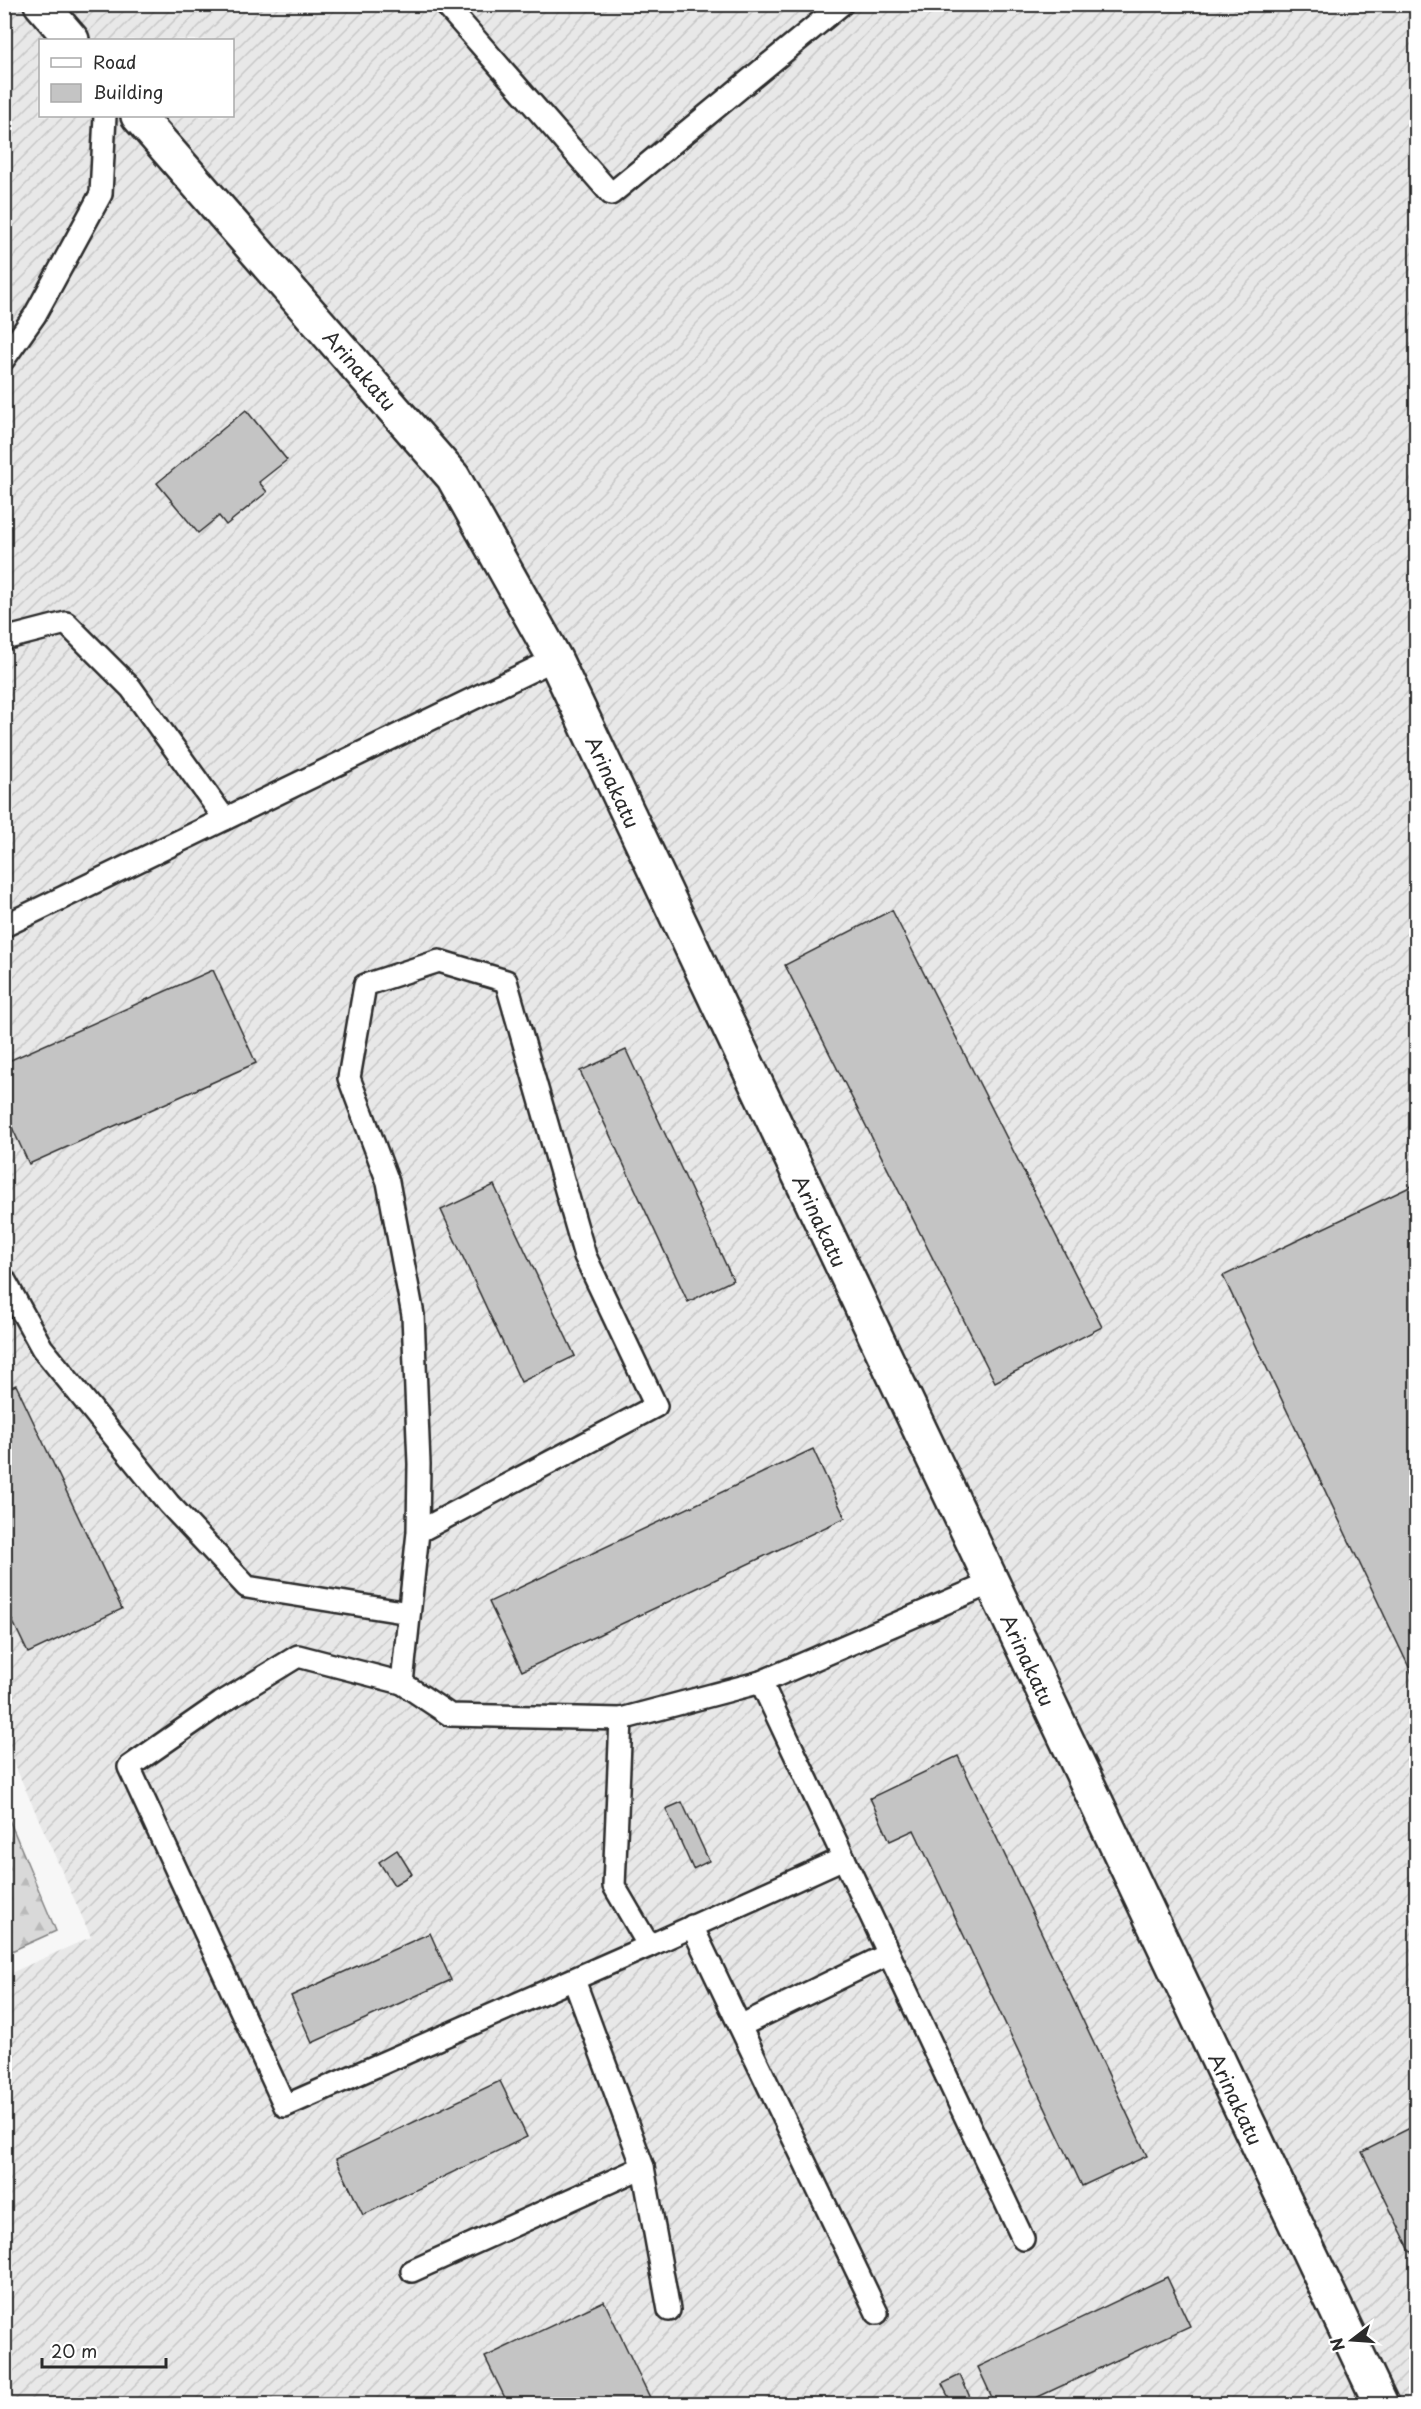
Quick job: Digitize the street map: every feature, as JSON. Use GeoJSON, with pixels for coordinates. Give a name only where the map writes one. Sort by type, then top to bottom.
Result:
{"type":"FeatureCollection","features":[{"type":"Feature","properties":{"kind":"street"},"geometry":{"type":"LineString","coordinates":[[40,4],[71,39]]}},
{"type":"Feature","properties":{"kind":"street","name":"Arinakatu"},"geometry":{"type":"LineString","coordinates":[[139,117],[453,477],[555,659],[1381,2404]]}},
{"type":"Feature","properties":{"kind":"lane"},"geometry":{"type":"LineString","coordinates":[[445,4],[611,194],[842,4]]}},
{"type":"Feature","properties":{"kind":"lane"},"geometry":{"type":"LineString","coordinates":[[4,359],[35,315],[101,194],[105,117]]}},
{"type":"Feature","properties":{"kind":"lane"},"geometry":{"type":"LineString","coordinates":[[4,639],[66,622],[131,688],[225,819]]}},
{"type":"Feature","properties":{"kind":"lane"},"geometry":{"type":"LineString","coordinates":[[4,926],[555,659]]}},
{"type":"Feature","properties":{"kind":"lane"},"geometry":{"type":"LineString","coordinates":[[402,1683],[418,1532],[419,1464],[413,1315],[388,1182],[349,1078],[365,985],[439,961],[506,981],[585,1256],[656,1406],[418,1532]]}},
{"type":"Feature","properties":{"kind":"lane"},"geometry":{"type":"LineString","coordinates":[[4,1280],[42,1348],[169,1504],[247,1587],[409,1613]]}},
{"type":"Feature","properties":{"kind":"lane"},"geometry":{"type":"LineString","coordinates":[[844,1858],[574,1980],[285,2106],[129,1767],[221,1703],[298,1656],[402,1683],[450,1715],[621,1719],[761,1682],[991,1583]]}},
{"type":"Feature","properties":{"kind":"lane"},"geometry":{"type":"LineString","coordinates":[[761,1682],[1023,2239]]}},
{"type":"Feature","properties":{"kind":"lane"},"geometry":{"type":"LineString","coordinates":[[621,1719],[614,1886],[649,1946]]}},
{"type":"Feature","properties":{"kind":"lane"},"geometry":{"type":"LineString","coordinates":[[692,1926],[877,2313]]}},
{"type":"Feature","properties":{"kind":"lane"},"geometry":{"type":"LineString","coordinates":[[740,2026],[889,1954]]}},
{"type":"Feature","properties":{"kind":"lane"},"geometry":{"type":"LineString","coordinates":[[574,1980],[643,2167],[669,2310]]}},
{"type":"Feature","properties":{"kind":"lane"},"geometry":{"type":"LineString","coordinates":[[412,2271],[643,2167]]}},
{"type":"Feature","properties":{"kind":"shaded area"},"geometry":{"type":"Polygon","coordinates":[[[5,5],[1416,5],[1416,2404],[5,2404],[4,1976],[91,1937],[4,1741],[5,5]]]}},
{"type":"Feature","properties":{"kind":"green space"},"geometry":{"type":"Polygon","coordinates":[[[5,1810],[56,1931],[4,1954],[5,1810]]]}},
{"type":"Feature","properties":{"kind":"building"},"geometry":{"type":"Polygon","coordinates":[[[246,410],[287,460],[259,482],[267,492],[226,525],[219,516],[198,533],[157,483],[246,410]]]}},
{"type":"Feature","properties":{"kind":"building"},"geometry":{"type":"Polygon","coordinates":[[[892,910],[1102,1327],[995,1382],[785,965],[892,910]]]}},
{"type":"Feature","properties":{"kind":"building"},"geometry":{"type":"Polygon","coordinates":[[[213,970],[256,1063],[29,1164],[4,1110],[4,1063],[213,970]]]}},
{"type":"Feature","properties":{"kind":"building"},"geometry":{"type":"Polygon","coordinates":[[[626,1050],[733,1280],[688,1302],[580,1071],[626,1050]]]}},
{"type":"Feature","properties":{"kind":"building"},"geometry":{"type":"Polygon","coordinates":[[[1416,1184],[1416,1682],[1223,1276],[1416,1184]]]}},
{"type":"Feature","properties":{"kind":"building"},"geometry":{"type":"Polygon","coordinates":[[[494,1185],[575,1356],[521,1382],[441,1210],[494,1185]]]}},
{"type":"Feature","properties":{"kind":"building"},"geometry":{"type":"Polygon","coordinates":[[[16,1385],[122,1609],[28,1653],[4,1603],[4,1390],[16,1385]]]}},
{"type":"Feature","properties":{"kind":"building"},"geometry":{"type":"Polygon","coordinates":[[[813,1449],[845,1518],[522,1671],[489,1602],[813,1449]]]}},
{"type":"Feature","properties":{"kind":"building"},"geometry":{"type":"Polygon","coordinates":[[[958,1756],[1147,2156],[1082,2186],[914,1830],[890,1841],[870,1798],[958,1756]]]}},
{"type":"Feature","properties":{"kind":"building"},"geometry":{"type":"Polygon","coordinates":[[[682,1802],[709,1861],[693,1869],[666,1809],[682,1802]]]}},
{"type":"Feature","properties":{"kind":"building"},"geometry":{"type":"Polygon","coordinates":[[[397,1850],[412,1874],[394,1885],[379,1862],[397,1850]]]}},
{"type":"Feature","properties":{"kind":"building"},"geometry":{"type":"Polygon","coordinates":[[[430,1933],[451,1980],[312,2043],[291,1996],[430,1933]]]}},
{"type":"Feature","properties":{"kind":"building"},"geometry":{"type":"Polygon","coordinates":[[[500,2081],[527,2137],[363,2215],[336,2159],[500,2081]]]}},
{"type":"Feature","properties":{"kind":"building"},"geometry":{"type":"Polygon","coordinates":[[[1416,2125],[1416,2250],[1411,2252],[1362,2152],[1416,2125]]]}},
{"type":"Feature","properties":{"kind":"building"},"geometry":{"type":"Polygon","coordinates":[[[1167,2277],[1190,2326],[1023,2404],[995,2404],[978,2367],[1167,2277]]]}},
{"type":"Feature","properties":{"kind":"building"},"geometry":{"type":"Polygon","coordinates":[[[604,2301],[653,2404],[508,2404],[485,2357],[604,2301]]]}},
{"type":"Feature","properties":{"kind":"building"},"geometry":{"type":"Polygon","coordinates":[[[960,2375],[973,2404],[952,2404],[942,2384],[960,2375]]]}}]}
